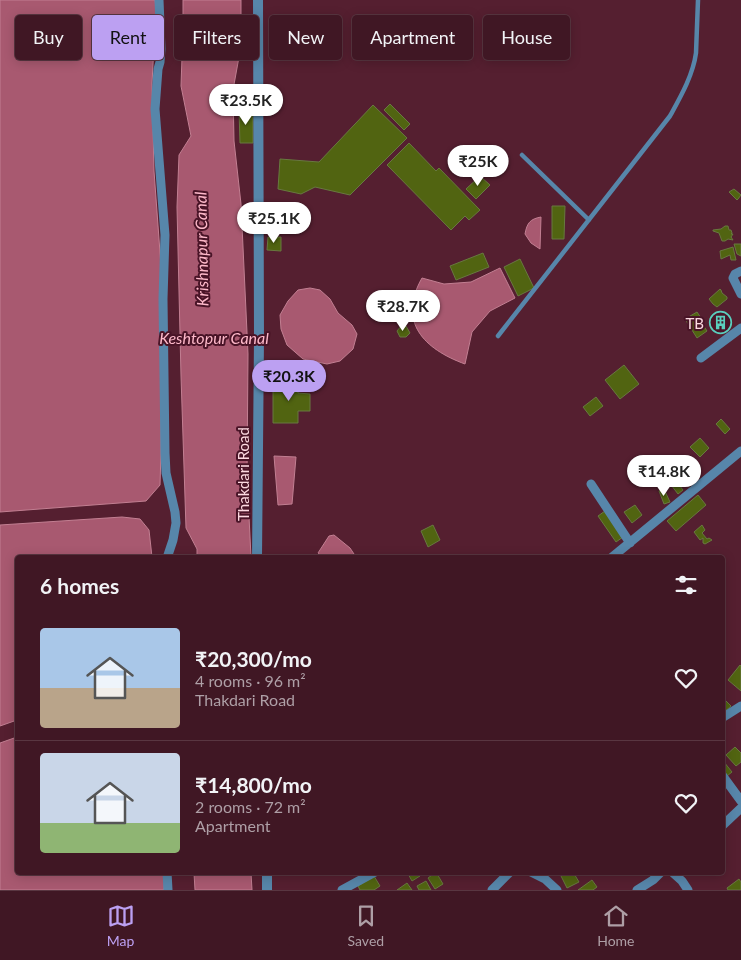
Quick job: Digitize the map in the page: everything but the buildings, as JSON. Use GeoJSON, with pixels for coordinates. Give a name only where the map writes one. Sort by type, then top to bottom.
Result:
{"type":"FeatureCollection","features":[{"type":"Feature","properties":{"kind":"street"},"geometry":{"type":"LineString","coordinates":[[159,0],[161,49],[155,109],[165,235],[165,453],[166,474],[176,523],[168,555]]}},
{"type":"Feature","properties":{"kind":"street","name":"Thakdari Road"},"geometry":{"type":"LineString","coordinates":[[257,555],[259,348],[258,0]]}},
{"type":"Feature","properties":{"kind":"street"},"geometry":{"type":"LineString","coordinates":[[741,271],[736,274],[733,280],[741,294]]}},
{"type":"Feature","properties":{"kind":"street"},"geometry":{"type":"LineString","coordinates":[[702,358],[741,328]]}},
{"type":"Feature","properties":{"kind":"street"},"geometry":{"type":"LineString","coordinates":[[615,555],[741,451]]}},
{"type":"Feature","properties":{"kind":"street"},"geometry":{"type":"LineString","coordinates":[[591,484],[630,543]]}},
{"type":"Feature","properties":{"kind":"street"},"geometry":{"type":"LineString","coordinates":[[725,716],[741,706]]}},
{"type":"Feature","properties":{"kind":"street"},"geometry":{"type":"LineString","coordinates":[[725,779],[741,801]]}},
{"type":"Feature","properties":{"kind":"street"},"geometry":{"type":"LineString","coordinates":[[725,824],[739,813]]}},
{"type":"Feature","properties":{"kind":"street"},"geometry":{"type":"LineString","coordinates":[[167,875],[168,890]]}},
{"type":"Feature","properties":{"kind":"street"},"geometry":{"type":"LineString","coordinates":[[267,875],[267,890]]}},
{"type":"Feature","properties":{"kind":"street"},"geometry":{"type":"LineString","coordinates":[[348,889],[370,875]]}},
{"type":"Feature","properties":{"kind":"street"},"geometry":{"type":"LineString","coordinates":[[492,890],[507,875]]}},
{"type":"Feature","properties":{"kind":"street"},"geometry":{"type":"LineString","coordinates":[[537,875],[545,879],[557,890]]}},
{"type":"Feature","properties":{"kind":"street"},"geometry":{"type":"LineString","coordinates":[[637,890],[657,875]]}},
{"type":"Feature","properties":{"kind":"street"},"geometry":{"type":"LineString","coordinates":[[675,875],[688,890]]}},
{"type":"Feature","properties":{"kind":"lane"},"geometry":{"type":"LineString","coordinates":[[498,336],[662,127],[676,106],[695,61],[698,0]]}},
{"type":"Feature","properties":{"kind":"lane"},"geometry":{"type":"LineString","coordinates":[[522,155],[589,220]]}},
{"type":"Feature","properties":{"kind":"water"},"geometry":{"type":"Polygon","coordinates":[[[0,0],[155,0],[156,15],[92,15],[92,60],[153,60],[154,171],[161,266],[160,485],[146,501],[0,512],[0,0]]]}},
{"type":"Feature","properties":{"kind":"water","name":"Keshtopur Canal"},"geometry":{"type":"Polygon","coordinates":[[[183,0],[241,0],[241,15],[183,15],[183,0]]]}},
{"type":"Feature","properties":{"kind":"water","name":"Keshtopur Canal"},"geometry":{"type":"Polygon","coordinates":[[[182,60],[238,60],[233,90],[234,141],[241,204],[248,354],[247,476],[251,555],[197,555],[197,549],[186,528],[177,207],[179,155],[191,136],[181,86],[182,60]]]}},
{"type":"Feature","properties":{"kind":"water"},"geometry":{"type":"Polygon","coordinates":[[[541,217],[540,249],[531,243],[525,234],[530,222],[541,217]]]}},
{"type":"Feature","properties":{"kind":"water"},"geometry":{"type":"Polygon","coordinates":[[[500,268],[515,298],[490,311],[472,332],[465,364],[450,358],[427,342],[419,332],[414,321],[412,308],[415,294],[422,278],[444,284],[471,282],[500,268]]]}},
{"type":"Feature","properties":{"kind":"water"},"geometry":{"type":"Polygon","coordinates":[[[310,288],[320,290],[330,299],[338,313],[352,325],[357,334],[353,349],[340,361],[327,364],[303,359],[287,345],[281,329],[280,315],[288,301],[298,290],[310,288]]]}},
{"type":"Feature","properties":{"kind":"water"},"geometry":{"type":"Polygon","coordinates":[[[274,456],[296,457],[292,504],[278,505],[274,456]]]}},
{"type":"Feature","properties":{"kind":"water"},"geometry":{"type":"Polygon","coordinates":[[[122,517],[140,519],[149,530],[152,555],[15,555],[15,721],[0,726],[0,525],[122,517]]]}},
{"type":"Feature","properties":{"kind":"water"},"geometry":{"type":"Polygon","coordinates":[[[334,535],[350,548],[355,555],[320,555],[318,553],[329,536],[334,535]]]}},
{"type":"Feature","properties":{"kind":"water"},"geometry":{"type":"Polygon","coordinates":[[[15,738],[15,875],[165,875],[164,890],[0,890],[0,743],[15,738]]]}},
{"type":"Feature","properties":{"kind":"water"},"geometry":{"type":"Polygon","coordinates":[[[194,875],[251,875],[252,890],[195,890],[194,875]]]}},
{"type":"Feature","properties":{"kind":"place","name":"TB"},"geometry":{"type":"Point","coordinates":[720,323]}},
{"type":"Feature","properties":{"kind":"water label","name":"Krishnapur Canal"},"geometry":{"type":"Point","coordinates":[201,249]}}]}
